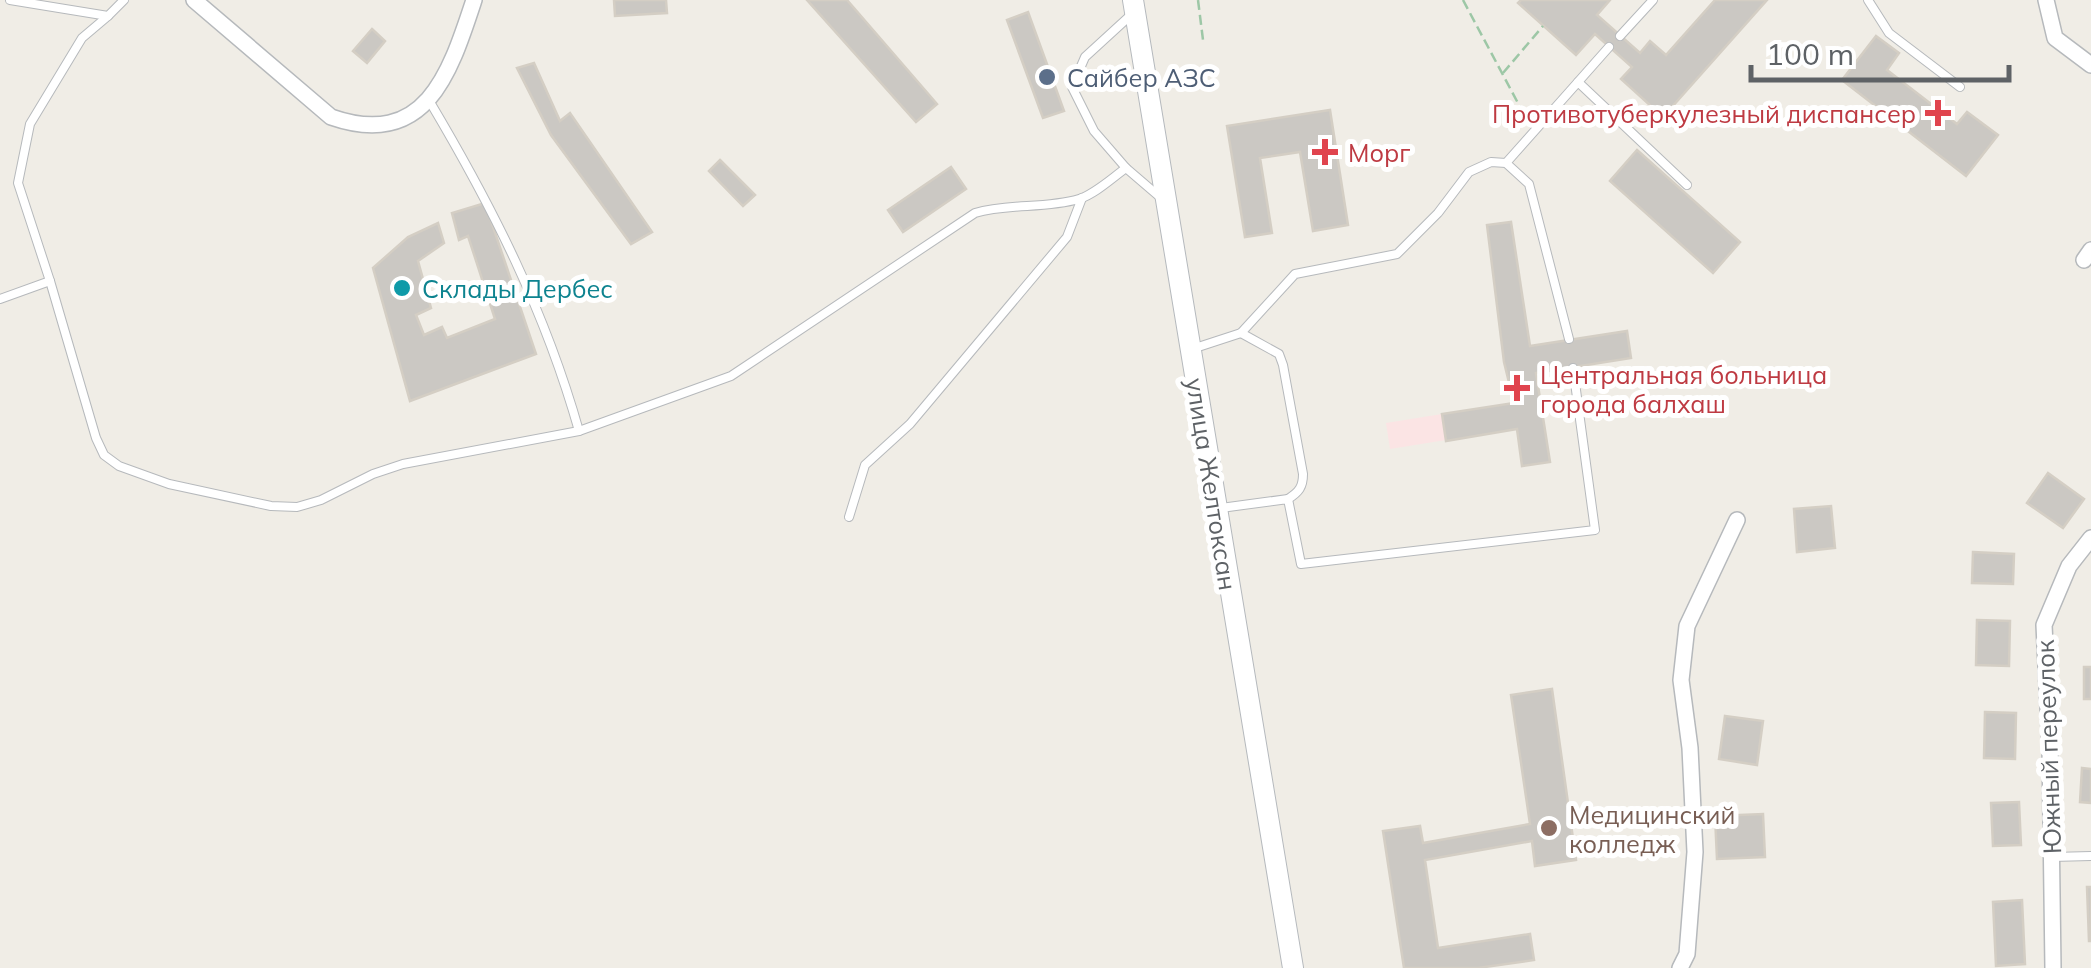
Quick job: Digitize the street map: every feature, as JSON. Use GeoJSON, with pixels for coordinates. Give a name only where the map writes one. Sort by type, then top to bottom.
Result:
{"type":"FeatureCollection","features":[{"type":"Feature","properties":{"kind":"main road","name":"улица Желтоксан"},"geometry":{"type":"LineString","coordinates":[[1134,5],[1293,968]]}},
{"type":"Feature","properties":{"kind":"street"},"geometry":{"type":"LineString","coordinates":[[194,0],[330,117],[356,126],[388,124],[430,102],[454,62],[474,0]]}},
{"type":"Feature","properties":{"kind":"street"},"geometry":{"type":"LineString","coordinates":[[2046,0],[2055,38],[2091,65]]}},
{"type":"Feature","properties":{"kind":"street"},"geometry":{"type":"LineString","coordinates":[[1680,968],[1686,954],[1695,852],[1690,748],[1681,680],[1687,626],[1736,520]]}},
{"type":"Feature","properties":{"kind":"street","name":"Южный переулок"},"geometry":{"type":"LineString","coordinates":[[2054,968],[2044,626],[2069,566],[2091,538]]}},
{"type":"Feature","properties":{"kind":"lane"},"geometry":{"type":"LineString","coordinates":[[10,0],[108,16]]}},
{"type":"Feature","properties":{"kind":"lane"},"geometry":{"type":"LineString","coordinates":[[124,0],[82,38],[30,124],[18,183],[104,456],[118,466],[169,484],[271,506],[298,506],[320,500],[403,464],[579,431],[730,376],[975,212],[1082,198],[1126,168]]}},
{"type":"Feature","properties":{"kind":"lane"},"geometry":{"type":"LineString","coordinates":[[1620,36],[1653,0]]}},
{"type":"Feature","properties":{"kind":"lane"},"geometry":{"type":"LineString","coordinates":[[1868,0],[1889,34],[1960,87]]}},
{"type":"Feature","properties":{"kind":"lane"},"geometry":{"type":"LineString","coordinates":[[1134,5],[1086,57],[1072,87],[1094,131],[1126,168],[1167,202]]}},
{"type":"Feature","properties":{"kind":"lane"},"geometry":{"type":"LineString","coordinates":[[1506,163],[1610,47]]}},
{"type":"Feature","properties":{"kind":"lane"},"geometry":{"type":"LineString","coordinates":[[1578,82],[1688,184]]}},
{"type":"Feature","properties":{"kind":"lane"},"geometry":{"type":"LineString","coordinates":[[430,102],[483,191],[529,288],[559,360],[579,431]]}},
{"type":"Feature","properties":{"kind":"lane"},"geometry":{"type":"LineString","coordinates":[[1190,349],[1241,332],[1294,274],[1397,254],[1438,214],[1469,172],[1491,162],[1506,163],[1529,184],[1568,339]]}},
{"type":"Feature","properties":{"kind":"lane"},"geometry":{"type":"LineString","coordinates":[[850,517],[865,465],[910,424],[1067,238],[1082,198]]}},
{"type":"Feature","properties":{"kind":"lane"},"geometry":{"type":"LineString","coordinates":[[0,299],[50,281]]}},
{"type":"Feature","properties":{"kind":"lane"},"geometry":{"type":"LineString","coordinates":[[1216,509],[1288,498],[1298,493],[1303,474],[1279,354],[1241,332]]}},
{"type":"Feature","properties":{"kind":"lane"},"geometry":{"type":"LineString","coordinates":[[1288,498],[1301,564],[1595,530],[1572,368]]}},
{"type":"Feature","properties":{"kind":"lane"},"geometry":{"type":"LineString","coordinates":[[2052,857],[2091,856]]}},
{"type":"Feature","properties":{"kind":"path"},"geometry":{"type":"LineString","coordinates":[[1198,0],[1203,40]]}},
{"type":"Feature","properties":{"kind":"path"},"geometry":{"type":"LineString","coordinates":[[1463,0],[1520,112],[1534,130]]}},
{"type":"Feature","properties":{"kind":"path"},"geometry":{"type":"LineString","coordinates":[[1502,74],[1543,26]]}},
{"type":"Feature","properties":{"kind":"shaded area"},"geometry":{"type":"Polygon","coordinates":[[[1442,414],[1446,440],[1390,449],[1386,423],[1442,414]]]}},
{"type":"Feature","properties":{"kind":"building"},"geometry":{"type":"Polygon","coordinates":[[[614,0],[666,0],[667,13],[615,16],[614,0]]]}},
{"type":"Feature","properties":{"kind":"building"},"geometry":{"type":"Polygon","coordinates":[[[807,0],[847,0],[937,104],[916,122],[807,0]]]}},
{"type":"Feature","properties":{"kind":"building"},"geometry":{"type":"Polygon","coordinates":[[[1610,0],[1597,15],[1640,53],[1650,41],[1666,55],[1715,0],[1767,0],[1663,117],[1621,79],[1632,67],[1595,34],[1576,55],[1518,3],[1610,0]]]}},
{"type":"Feature","properties":{"kind":"building"},"geometry":{"type":"Polygon","coordinates":[[[1028,12],[1064,111],[1043,118],[1007,20],[1028,12]]]}},
{"type":"Feature","properties":{"kind":"building"},"geometry":{"type":"Polygon","coordinates":[[[372,29],[385,41],[367,63],[353,51],[372,29]]]}},
{"type":"Feature","properties":{"kind":"building"},"geometry":{"type":"Polygon","coordinates":[[[1876,36],[1899,53],[1887,70],[1957,124],[1967,112],[1998,135],[1966,176],[1842,80],[1876,36]]]}},
{"type":"Feature","properties":{"kind":"building"},"geometry":{"type":"Polygon","coordinates":[[[534,63],[560,121],[570,113],[652,232],[631,244],[551,135],[517,68],[534,63]]]}},
{"type":"Feature","properties":{"kind":"building"},"geometry":{"type":"Polygon","coordinates":[[[1330,110],[1348,225],[1313,231],[1300,152],[1260,158],[1272,233],[1245,237],[1227,126],[1330,110]]]}},
{"type":"Feature","properties":{"kind":"building"},"geometry":{"type":"Polygon","coordinates":[[[1637,150],[1740,242],[1713,273],[1610,181],[1637,150]]]}},
{"type":"Feature","properties":{"kind":"building"},"geometry":{"type":"Polygon","coordinates":[[[720,160],[755,195],[743,206],[709,171],[720,160]]]}},
{"type":"Feature","properties":{"kind":"building"},"geometry":{"type":"Polygon","coordinates":[[[951,167],[966,189],[903,232],[888,210],[951,167]]]}},
{"type":"Feature","properties":{"kind":"building","name":"Склады Дербес"},"geometry":{"type":"Polygon","coordinates":[[[485,203],[536,354],[410,401],[373,268],[408,237],[438,223],[444,243],[418,261],[431,308],[416,315],[424,335],[442,327],[447,338],[495,319],[468,236],[459,240],[452,213],[485,203]]]}},
{"type":"Feature","properties":{"kind":"building"},"geometry":{"type":"Polygon","coordinates":[[[1511,222],[1530,346],[1627,331],[1631,358],[1536,373],[1550,462],[1522,466],[1517,429],[1446,441],[1442,414],[1514,403],[1504,362],[1487,225],[1511,222]]]}},
{"type":"Feature","properties":{"kind":"building"},"geometry":{"type":"Polygon","coordinates":[[[2048,473],[2084,499],[2063,528],[2027,503],[2048,473]]]}},
{"type":"Feature","properties":{"kind":"building"},"geometry":{"type":"Polygon","coordinates":[[[1831,506],[1835,548],[1797,552],[1794,509],[1831,506]]]}},
{"type":"Feature","properties":{"kind":"building"},"geometry":{"type":"Polygon","coordinates":[[[1973,552],[2014,554],[2013,584],[1972,583],[1973,552]]]}},
{"type":"Feature","properties":{"kind":"building"},"geometry":{"type":"Polygon","coordinates":[[[1977,620],[2010,621],[2009,666],[1976,665],[1977,620]]]}},
{"type":"Feature","properties":{"kind":"building"},"geometry":{"type":"Polygon","coordinates":[[[2084,667],[2091,667],[2091,699],[2084,699],[2084,667]]]}},
{"type":"Feature","properties":{"kind":"building"},"geometry":{"type":"Polygon","coordinates":[[[1552,689],[1576,860],[1535,866],[1532,841],[1425,860],[1438,948],[1530,934],[1534,960],[1478,968],[1404,968],[1383,831],[1420,826],[1423,843],[1530,824],[1511,695],[1552,689]]]}},
{"type":"Feature","properties":{"kind":"building"},"geometry":{"type":"Polygon","coordinates":[[[1985,712],[2016,713],[2015,759],[1984,758],[1985,712]]]}},
{"type":"Feature","properties":{"kind":"building"},"geometry":{"type":"Polygon","coordinates":[[[1725,716],[1763,721],[1757,765],[1719,759],[1725,716]]]}},
{"type":"Feature","properties":{"kind":"building"},"geometry":{"type":"Polygon","coordinates":[[[2082,768],[2091,769],[2091,803],[2080,802],[2082,768]]]}},
{"type":"Feature","properties":{"kind":"building"},"geometry":{"type":"Polygon","coordinates":[[[2019,802],[2021,845],[1993,846],[1991,803],[2019,802]]]}},
{"type":"Feature","properties":{"kind":"building"},"geometry":{"type":"Polygon","coordinates":[[[1763,814],[1765,857],[1717,859],[1715,816],[1763,814]]]}},
{"type":"Feature","properties":{"kind":"building"},"geometry":{"type":"Polygon","coordinates":[[[2087,887],[2091,887],[2091,941],[2089,941],[2087,887]]]}},
{"type":"Feature","properties":{"kind":"building"},"geometry":{"type":"Polygon","coordinates":[[[2022,900],[2025,964],[1996,966],[1993,902],[2022,900]]]}},
{"type":"Feature","properties":{"kind":"place","name":"Сайбер АЗС"},"geometry":{"type":"Point","coordinates":[1047,77]}},
{"type":"Feature","properties":{"kind":"place","name":"Противотуберкулезный диспансер"},"geometry":{"type":"Point","coordinates":[1938,113]}},
{"type":"Feature","properties":{"kind":"place","name":"Морг"},"geometry":{"type":"Point","coordinates":[1325,152]}},
{"type":"Feature","properties":{"kind":"place","name":"Склады Дербес"},"geometry":{"type":"Point","coordinates":[402,288]}},
{"type":"Feature","properties":{"kind":"place","name":"Центральная больница города балхаш"},"geometry":{"type":"Point","coordinates":[1517,388]}},
{"type":"Feature","properties":{"kind":"place","name":"Медицинский колледж"},"geometry":{"type":"Point","coordinates":[1549,828]}}]}
